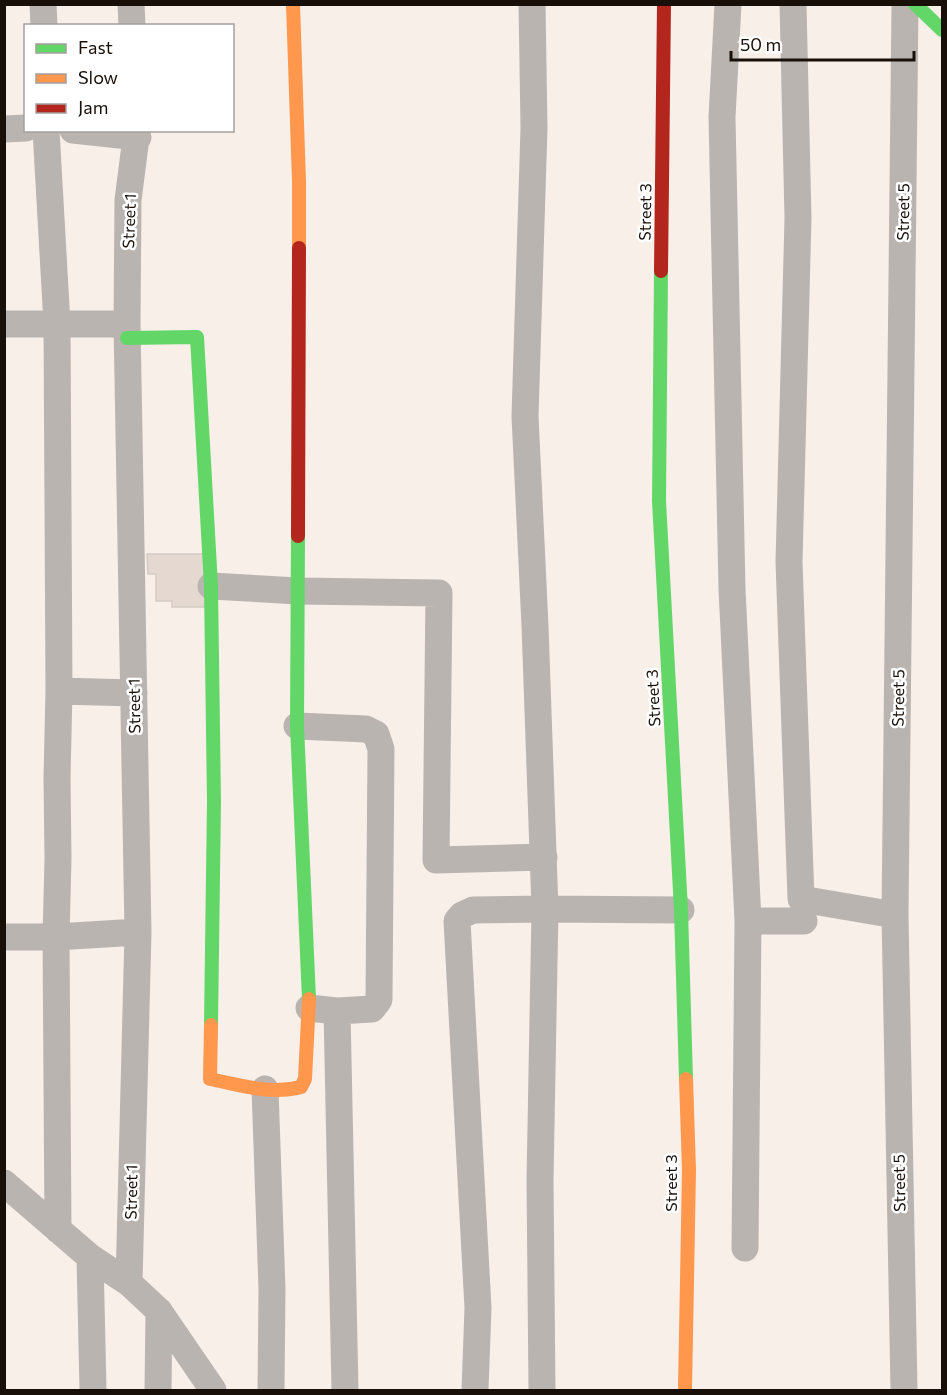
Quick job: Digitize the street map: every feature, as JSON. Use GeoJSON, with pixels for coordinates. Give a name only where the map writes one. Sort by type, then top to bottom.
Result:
{"type":"FeatureCollection","features":[{"type":"Feature","properties":{"kind":"street"},"geometry":{"type":"LineString","coordinates":[[44,4],[44,24]]}},
{"type":"Feature","properties":{"kind":"street"},"geometry":{"type":"LineString","coordinates":[[131,4],[132,24]]}},
{"type":"Feature","properties":{"kind":"street"},"geometry":{"type":"LineString","coordinates":[[4,324],[57,324],[197,337],[211,586],[214,801],[210,1079],[265,1089],[294,1089],[301,1086],[305,1079],[309,1008],[297,726],[299,182],[293,4]]}},
{"type":"Feature","properties":{"kind":"street"},"geometry":{"type":"LineString","coordinates":[[532,4],[534,128],[525,416],[536,626],[545,909],[540,1181],[542,1390]]}},
{"type":"Feature","properties":{"kind":"street","name":"Street 3"},"geometry":{"type":"LineString","coordinates":[[664,4],[659,501],[681,910],[689,1170],[686,1390]]}},
{"type":"Feature","properties":{"kind":"street"},"geometry":{"type":"LineString","coordinates":[[728,4],[722,117],[731,577],[748,921],[745,1248]]}},
{"type":"Feature","properties":{"kind":"street"},"geometry":{"type":"LineString","coordinates":[[793,4],[798,218],[789,562],[801,899],[896,915]]}},
{"type":"Feature","properties":{"kind":"street","name":"Street 5"},"geometry":{"type":"LineString","coordinates":[[904,1390],[896,915],[906,4]]}},
{"type":"Feature","properties":{"kind":"street"},"geometry":{"type":"LineString","coordinates":[[915,4],[942,30]]}},
{"type":"Feature","properties":{"kind":"street"},"geometry":{"type":"LineString","coordinates":[[4,129],[24,128]]}},
{"type":"Feature","properties":{"kind":"street"},"geometry":{"type":"LineString","coordinates":[[46,132],[57,324],[60,691],[56,937],[57,1230]]}},
{"type":"Feature","properties":{"kind":"street"},"geometry":{"type":"LineString","coordinates":[[105,132],[137,134]]}},
{"type":"Feature","properties":{"kind":"street","name":"Street 1"},"geometry":{"type":"LineString","coordinates":[[129,1283],[138,932],[127,331],[128,200],[137,134]]}},
{"type":"Feature","properties":{"kind":"street"},"geometry":{"type":"LineString","coordinates":[[211,586],[298,591],[439,593],[436,860],[544,857]]}},
{"type":"Feature","properties":{"kind":"street"},"geometry":{"type":"LineString","coordinates":[[60,691],[134,693]]}},
{"type":"Feature","properties":{"kind":"street"},"geometry":{"type":"LineString","coordinates":[[297,726],[366,729],[376,734],[381,748],[379,1000],[372,1009],[337,1011],[309,1008]]}},
{"type":"Feature","properties":{"kind":"street"},"geometry":{"type":"LineString","coordinates":[[475,1390],[478,1308],[457,921],[462,915],[473,910],[681,910]]}},
{"type":"Feature","properties":{"kind":"street"},"geometry":{"type":"LineString","coordinates":[[748,921],[804,921]]}},
{"type":"Feature","properties":{"kind":"street"},"geometry":{"type":"LineString","coordinates":[[4,937],[56,937],[138,932]]}},
{"type":"Feature","properties":{"kind":"street"},"geometry":{"type":"LineString","coordinates":[[337,1011],[345,1390]]}},
{"type":"Feature","properties":{"kind":"street"},"geometry":{"type":"LineString","coordinates":[[265,1089],[272,1289],[271,1390]]}},
{"type":"Feature","properties":{"kind":"street"},"geometry":{"type":"LineString","coordinates":[[4,1183],[57,1230],[90,1257],[129,1283],[159,1311],[213,1390]]}},
{"type":"Feature","properties":{"kind":"street"},"geometry":{"type":"LineString","coordinates":[[90,1257],[93,1390]]}},
{"type":"Feature","properties":{"kind":"street"},"geometry":{"type":"LineString","coordinates":[[158,1390],[159,1311]]}},
{"type":"Feature","properties":{"kind":"building"},"geometry":{"type":"Polygon","coordinates":[[[147,554],[204,554],[205,607],[172,607],[172,601],[156,601],[156,574],[148,574],[147,554]]]}},
{"type":"Feature","properties":{"kind":"traffic: fast"},"geometry":{"type":"LineString","coordinates":[[915,4],[942,30]]}},
{"type":"Feature","properties":{"kind":"traffic: fast"},"geometry":{"type":"LineString","coordinates":[[661,271],[659,501],[681,910],[686,1079]]}},
{"type":"Feature","properties":{"kind":"traffic: fast"},"geometry":{"type":"LineString","coordinates":[[127,338],[197,337],[211,586],[214,801],[211,1025]]}},
{"type":"Feature","properties":{"kind":"traffic: fast"},"geometry":{"type":"LineString","coordinates":[[298,536],[297,726],[309,999]]}},
{"type":"Feature","properties":{"kind":"traffic: slow"},"geometry":{"type":"LineString","coordinates":[[293,4],[299,248]]}},
{"type":"Feature","properties":{"kind":"traffic: slow"},"geometry":{"type":"LineString","coordinates":[[211,1025],[210,1079],[266,1090],[301,1087],[305,1079],[309,999]]}},
{"type":"Feature","properties":{"kind":"traffic: slow"},"geometry":{"type":"LineString","coordinates":[[685,1390],[689,1170],[686,1079]]}},
{"type":"Feature","properties":{"kind":"traffic: jam"},"geometry":{"type":"LineString","coordinates":[[661,271],[664,4]]}},
{"type":"Feature","properties":{"kind":"traffic: jam"},"geometry":{"type":"LineString","coordinates":[[298,536],[299,248]]}}]}
